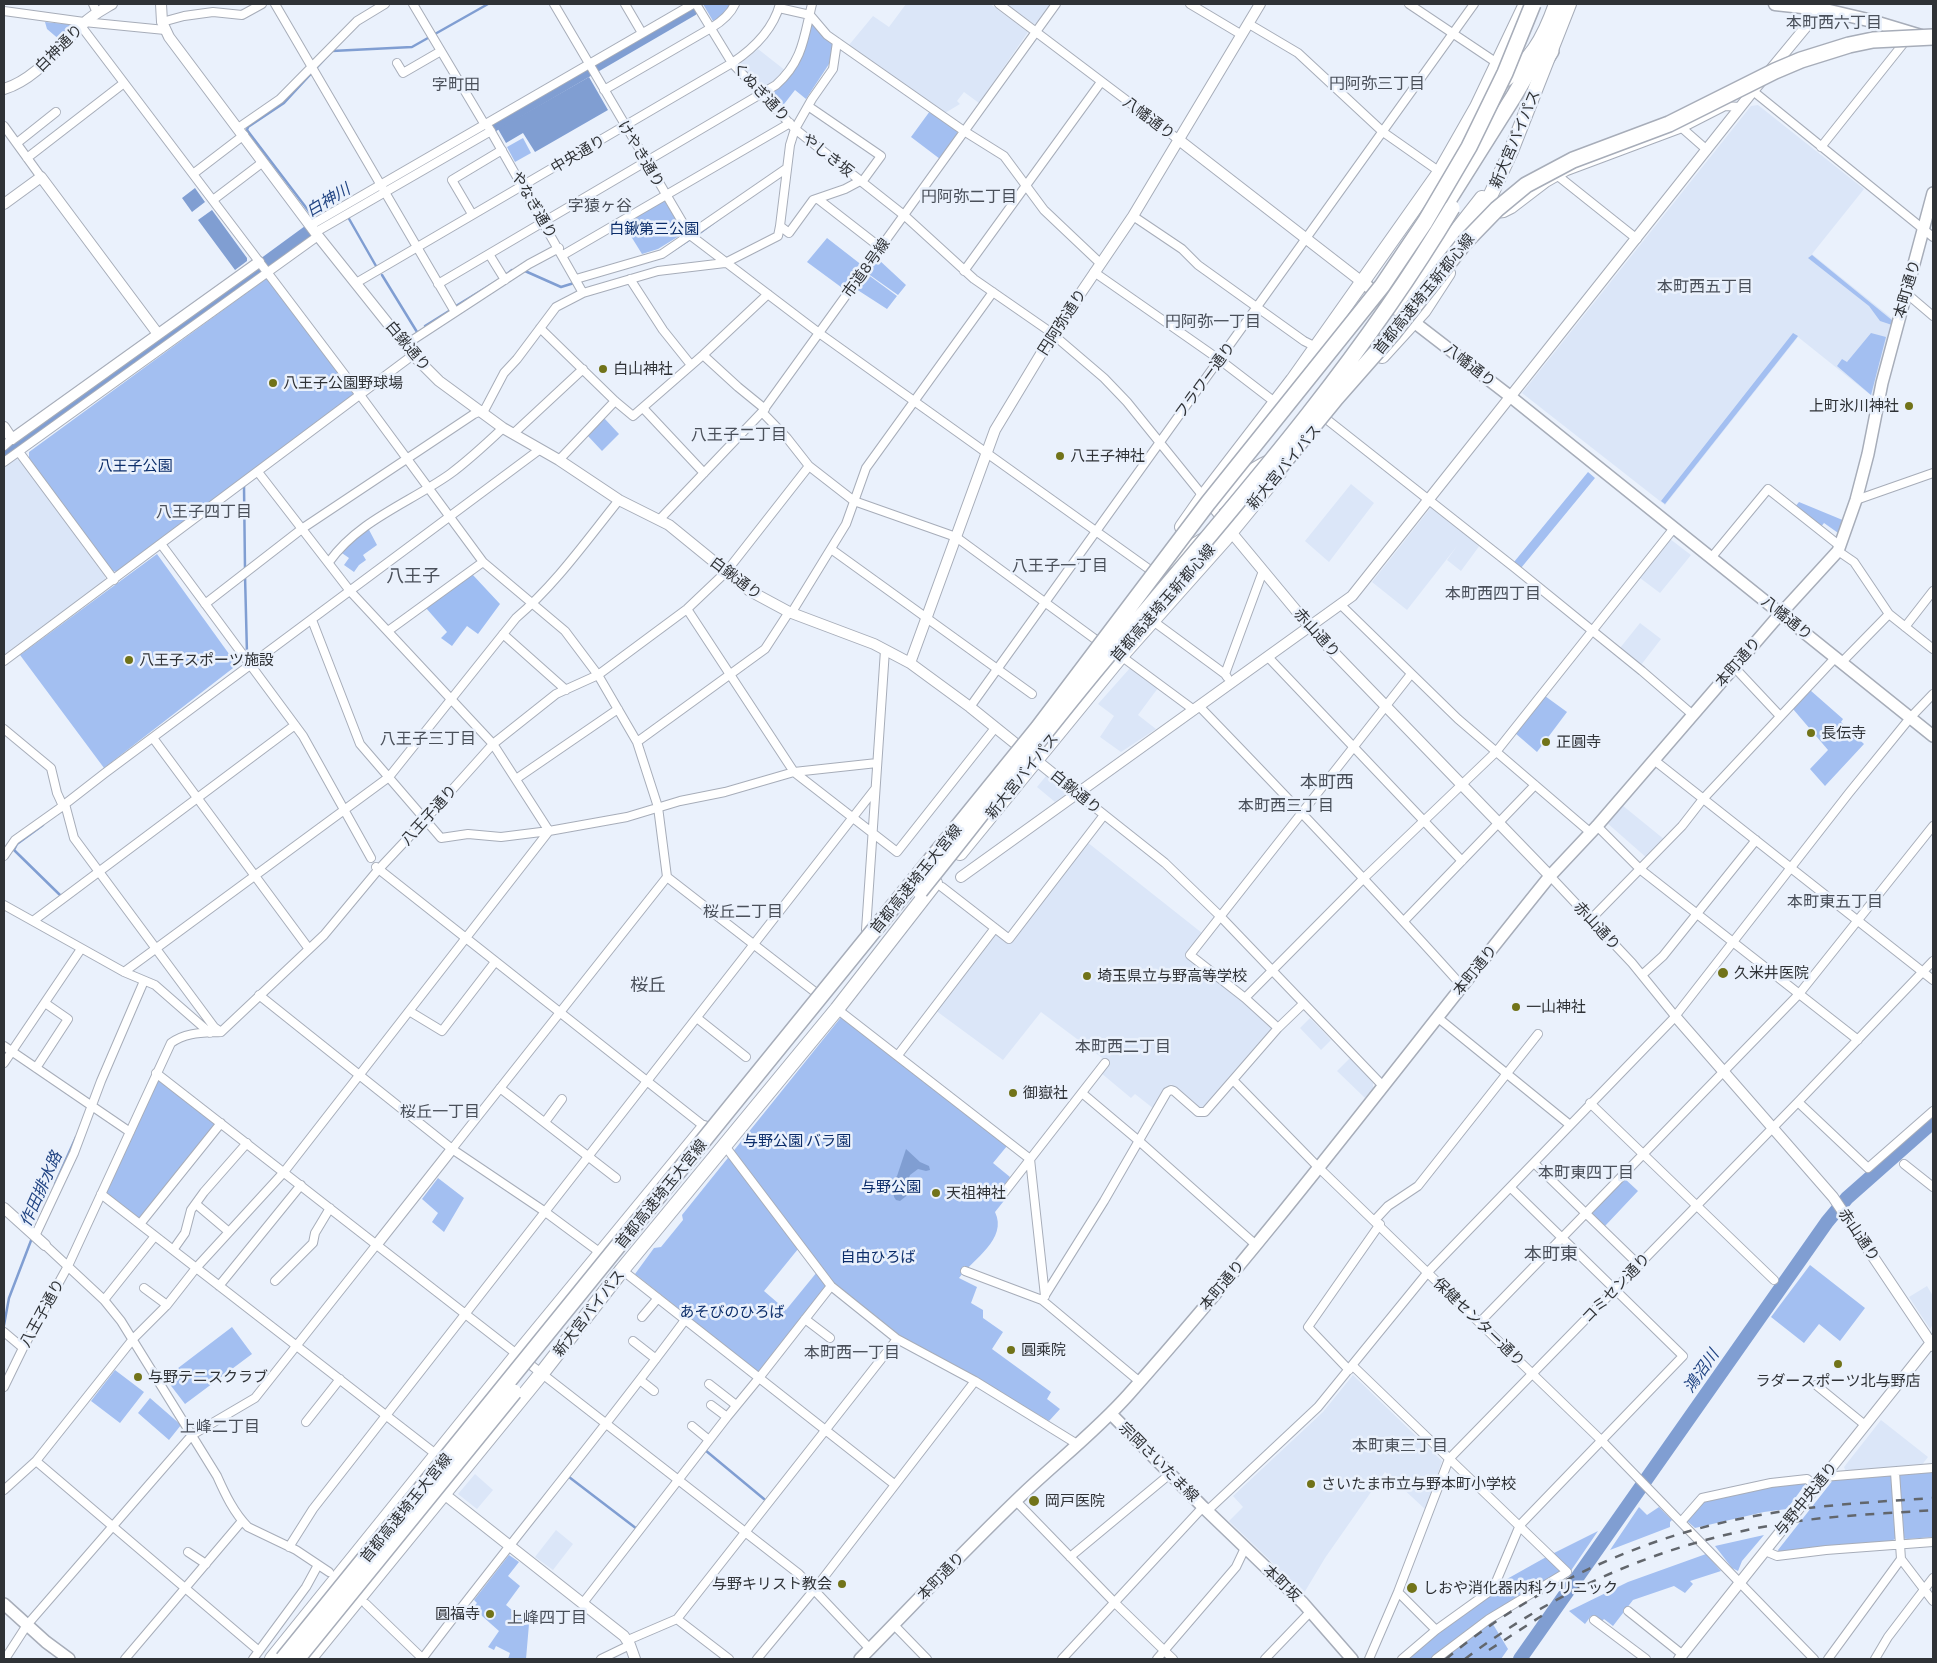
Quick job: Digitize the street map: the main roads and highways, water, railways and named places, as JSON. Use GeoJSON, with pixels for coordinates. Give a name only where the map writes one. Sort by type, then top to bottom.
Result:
{"type":"FeatureCollection","features":[{"type":"Feature","properties":{"kind":"highway","name":"新大宮バイパス"},"geometry":{"type":"LineString","coordinates":[[272,1659],[518,1354],[1018,746],[1207,502],[1440,172],[1478,107],[1526,4]]}},
{"type":"Feature","properties":{"kind":"highway","name":"首都高速埼玉新都心線"},"geometry":{"type":"LineString","coordinates":[[1040,734],[1208,503],[1335,346],[1405,253],[1451,181],[1486,115],[1505,74],[1533,4]]}},
{"type":"Feature","properties":{"kind":"highway"},"geometry":{"type":"LineString","coordinates":[[1040,734],[1249,489],[1351,358],[1397,294],[1534,60],[1556,4]]}},
{"type":"Feature","properties":{"kind":"highway","name":"新大宮バイパス"},"geometry":{"type":"LineString","coordinates":[[309,1659],[542,1373],[622,1270],[837,1009],[936,882],[1121,656],[1153,621],[1228,528],[1424,310],[1465,248],[1484,211],[1569,4]]}},
{"type":"Feature","properties":{"kind":"highway"},"geometry":{"type":"LineString","coordinates":[[1478,107],[1493,90],[1513,74],[1529,57],[1545,35]]}},
{"type":"Feature","properties":{"kind":"highway","name":"首都高速埼玉新都心線"},"geometry":{"type":"LineString","coordinates":[[1040,734],[1083,695],[1222,537],[1336,398],[1414,308],[1466,242],[1511,196],[1558,167],[1669,124],[1801,60],[1849,45],[1874,40],[1933,38]]}},
{"type":"Feature","properties":{"kind":"highway"},"geometry":{"type":"LineString","coordinates":[[1449,206],[1551,51]]}},
{"type":"Feature","properties":{"kind":"highway"},"geometry":{"type":"LineString","coordinates":[[1396,308],[1471,214],[1500,174]]}},
{"type":"Feature","properties":{"kind":"highway"},"geometry":{"type":"LineString","coordinates":[[1293,380],[1338,348],[1382,297]]}},
{"type":"Feature","properties":{"kind":"highway"},"geometry":{"type":"LineString","coordinates":[[1207,502],[1230,488],[1257,467],[1298,451]]}},
{"type":"Feature","properties":{"kind":"highway"},"geometry":{"type":"LineString","coordinates":[[1151,574],[1164,563],[1218,530],[1228,528]]}},
{"type":"Feature","properties":{"kind":"highway","name":"首都高速埼玉大宮線"},"geometry":{"type":"LineString","coordinates":[[283,1659],[1040,734]]}},
{"type":"Feature","properties":{"kind":"highway","name":"首都高速埼玉大宮線"},"geometry":{"type":"LineString","coordinates":[[297,1659],[1040,734]]}},
{"type":"Feature","properties":{"kind":"main road"},"geometry":{"type":"LineString","coordinates":[[1775,4],[1823,6],[1933,38]]}},
{"type":"Feature","properties":{"kind":"main road","name":"本町通り"},"geometry":{"type":"LineString","coordinates":[[860,1659],[971,1545],[1111,1414],[1140,1382],[1256,1245],[1550,876],[1594,830],[1781,613],[1839,549],[1856,500],[1868,454],[1882,383],[1924,229],[1930,215],[1933,192]]}},
{"type":"Feature","properties":{"kind":"main road","name":"八幡通り"},"geometry":{"type":"LineString","coordinates":[[1362,282],[1511,397],[1933,736]]}},
{"type":"Feature","properties":{"kind":"main road","name":"宗岡さいたま線"},"geometry":{"type":"LineString","coordinates":[[1111,1414],[1205,1509]]}},
{"type":"Feature","properties":{"kind":"main road","name":"本町坂"},"geometry":{"type":"LineString","coordinates":[[1205,1509],[1311,1611],[1352,1659]]}},
{"type":"Feature","properties":{"kind":"main road"},"geometry":{"type":"LineString","coordinates":[[4,1604],[69,1659]]}},
{"type":"Feature","properties":{"kind":"waterway"},"geometry":{"type":"LineString","coordinates":[[319,216],[314,218],[247,130],[248,127],[284,103],[332,51],[412,47],[488,4]]}},
{"type":"Feature","properties":{"kind":"waterway","name":"白神川"},"geometry":{"type":"LineString","coordinates":[[412,172],[692,9]]}},
{"type":"Feature","properties":{"kind":"waterway","name":"白神川"},"geometry":{"type":"LineString","coordinates":[[4,455],[317,226],[374,195]]}},
{"type":"Feature","properties":{"kind":"waterway"},"geometry":{"type":"LineString","coordinates":[[348,217],[376,266]]}},
{"type":"Feature","properties":{"kind":"waterway"},"geometry":{"type":"LineString","coordinates":[[697,235],[720,218]]}},
{"type":"Feature","properties":{"kind":"waterway"},"geometry":{"type":"LineString","coordinates":[[663,257],[689,240]]}},
{"type":"Feature","properties":{"kind":"waterway"},"geometry":{"type":"LineString","coordinates":[[507,274],[512,270]]}},
{"type":"Feature","properties":{"kind":"waterway"},"geometry":{"type":"LineString","coordinates":[[525,271],[561,287],[574,283]]}},
{"type":"Feature","properties":{"kind":"waterway"},"geometry":{"type":"LineString","coordinates":[[382,275],[417,332]]}},
{"type":"Feature","properties":{"kind":"waterway"},"geometry":{"type":"LineString","coordinates":[[456,306],[500,279]]}},
{"type":"Feature","properties":{"kind":"waterway"},"geometry":{"type":"LineString","coordinates":[[425,326],[449,311]]}},
{"type":"Feature","properties":{"kind":"waterway"},"geometry":{"type":"LineString","coordinates":[[244,486],[245,569]]}},
{"type":"Feature","properties":{"kind":"waterway"},"geometry":{"type":"LineString","coordinates":[[245,575],[247,654]]}},
{"type":"Feature","properties":{"kind":"waterway"},"geometry":{"type":"LineString","coordinates":[[43,825],[17,844],[14,850],[61,896]]}},
{"type":"Feature","properties":{"kind":"waterway","name":"鴻沼川"},"geometry":{"type":"LineString","coordinates":[[1520,1659],[1827,1222],[1847,1198],[1933,1122]]}},
{"type":"Feature","properties":{"kind":"waterway","name":"作田排水路"},"geometry":{"type":"LineString","coordinates":[[55,1184],[76,1137]]}},
{"type":"Feature","properties":{"kind":"waterway","name":"作田排水路"},"geometry":{"type":"LineString","coordinates":[[4,1325],[9,1298],[32,1238]]}},
{"type":"Feature","properties":{"kind":"waterway"},"geometry":{"type":"LineString","coordinates":[[705,1450],[764,1499]]}},
{"type":"Feature","properties":{"kind":"waterway"},"geometry":{"type":"LineString","coordinates":[[569,1477],[637,1529]]}},
{"type":"Feature","properties":{"kind":"railway"},"geometry":{"type":"LineString","coordinates":[[1446,1659],[1516,1608],[1554,1586],[1634,1550],[1676,1535],[1760,1515],[1846,1504],[1933,1498]]}},
{"type":"Feature","properties":{"kind":"railway"},"geometry":{"type":"LineString","coordinates":[[1465,1659],[1501,1633],[1577,1589],[1658,1555],[1742,1531],[1804,1520],[1933,1510]]}},
{"type":"Feature","properties":{"kind":"railway"},"geometry":{"type":"LineString","coordinates":[[1489,1650],[1543,1615]]}},
{"type":"Feature","properties":{"kind":"place","name":"白山神社"},"geometry":{"type":"Point","coordinates":[603,369]}},
{"type":"Feature","properties":{"kind":"place","name":"八王子公園野球場"},"geometry":{"type":"Point","coordinates":[273,383]}},
{"type":"Feature","properties":{"kind":"place","name":"上町氷川神社"},"geometry":{"type":"Point","coordinates":[1909,406]}},
{"type":"Feature","properties":{"kind":"place","name":"八王子神社"},"geometry":{"type":"Point","coordinates":[1060,456]}},
{"type":"Feature","properties":{"kind":"place","name":"八王子スポーツ施設"},"geometry":{"type":"Point","coordinates":[129,660]}},
{"type":"Feature","properties":{"kind":"place","name":"長伝寺"},"geometry":{"type":"Point","coordinates":[1811,733]}},
{"type":"Feature","properties":{"kind":"place","name":"正圓寺"},"geometry":{"type":"Point","coordinates":[1546,742]}},
{"type":"Feature","properties":{"kind":"place","name":"久米井医院"},"geometry":{"type":"Point","coordinates":[1723,973]}},
{"type":"Feature","properties":{"kind":"place","name":"埼玉県立与野高等学校"},"geometry":{"type":"Point","coordinates":[1087,976]}},
{"type":"Feature","properties":{"kind":"place","name":"一山神社"},"geometry":{"type":"Point","coordinates":[1516,1007]}},
{"type":"Feature","properties":{"kind":"place","name":"御嶽社"},"geometry":{"type":"Point","coordinates":[1013,1093]}},
{"type":"Feature","properties":{"kind":"place","name":"天祖神社"},"geometry":{"type":"Point","coordinates":[936,1193]}},
{"type":"Feature","properties":{"kind":"place","name":"圓乘院"},"geometry":{"type":"Point","coordinates":[1011,1350]}},
{"type":"Feature","properties":{"kind":"place","name":"ラダースポーツ北与野店"},"geometry":{"type":"Point","coordinates":[1838,1364]}},
{"type":"Feature","properties":{"kind":"place","name":"与野テニスクラブ"},"geometry":{"type":"Point","coordinates":[138,1377]}},
{"type":"Feature","properties":{"kind":"place","name":"さいたま市立与野本町小学校"},"geometry":{"type":"Point","coordinates":[1311,1484]}},
{"type":"Feature","properties":{"kind":"place","name":"岡戸医院"},"geometry":{"type":"Point","coordinates":[1034,1501]}},
{"type":"Feature","properties":{"kind":"place","name":"与野キリスト教会"},"geometry":{"type":"Point","coordinates":[842,1584]}},
{"type":"Feature","properties":{"kind":"place","name":"しおや消化器内科クリニック"},"geometry":{"type":"Point","coordinates":[1412,1588]}},
{"type":"Feature","properties":{"kind":"place","name":"圓福寺"},"geometry":{"type":"Point","coordinates":[490,1614]}},
{"type":"Feature","properties":{"kind":"district","name":"本町西六丁目"},"geometry":{"type":"Point","coordinates":[1834,23]}},
{"type":"Feature","properties":{"kind":"district","name":"円阿弥三丁目"},"geometry":{"type":"Point","coordinates":[1377,84]}},
{"type":"Feature","properties":{"kind":"district","name":"字町田"},"geometry":{"type":"Point","coordinates":[456,85]}},
{"type":"Feature","properties":{"kind":"district","name":"円阿弥二丁目"},"geometry":{"type":"Point","coordinates":[969,197]}},
{"type":"Feature","properties":{"kind":"district","name":"字猿ヶ谷"},"geometry":{"type":"Point","coordinates":[600,206]}},
{"type":"Feature","properties":{"kind":"district","name":"本町西五丁目"},"geometry":{"type":"Point","coordinates":[1705,287]}},
{"type":"Feature","properties":{"kind":"district","name":"円阿弥一丁目"},"geometry":{"type":"Point","coordinates":[1213,322]}},
{"type":"Feature","properties":{"kind":"district","name":"八王子二丁目"},"geometry":{"type":"Point","coordinates":[739,435]}},
{"type":"Feature","properties":{"kind":"district","name":"八王子四丁目"},"geometry":{"type":"Point","coordinates":[204,512]}},
{"type":"Feature","properties":{"kind":"district","name":"八王子一丁目"},"geometry":{"type":"Point","coordinates":[1060,566]}},
{"type":"Feature","properties":{"kind":"district","name":"八王子"},"geometry":{"type":"Point","coordinates":[413,576]}},
{"type":"Feature","properties":{"kind":"district","name":"本町西四丁目"},"geometry":{"type":"Point","coordinates":[1493,594]}},
{"type":"Feature","properties":{"kind":"district","name":"八王子三丁目"},"geometry":{"type":"Point","coordinates":[428,739]}},
{"type":"Feature","properties":{"kind":"district","name":"本町西"},"geometry":{"type":"Point","coordinates":[1327,782]}},
{"type":"Feature","properties":{"kind":"district","name":"本町西三丁目"},"geometry":{"type":"Point","coordinates":[1286,806]}},
{"type":"Feature","properties":{"kind":"district","name":"本町東五丁目"},"geometry":{"type":"Point","coordinates":[1835,902]}},
{"type":"Feature","properties":{"kind":"district","name":"桜丘二丁目"},"geometry":{"type":"Point","coordinates":[743,912]}},
{"type":"Feature","properties":{"kind":"district","name":"桜丘"},"geometry":{"type":"Point","coordinates":[648,985]}},
{"type":"Feature","properties":{"kind":"district","name":"本町西二丁目"},"geometry":{"type":"Point","coordinates":[1123,1047]}},
{"type":"Feature","properties":{"kind":"district","name":"桜丘一丁目"},"geometry":{"type":"Point","coordinates":[440,1112]}},
{"type":"Feature","properties":{"kind":"district","name":"本町東四丁目"},"geometry":{"type":"Point","coordinates":[1586,1173]}},
{"type":"Feature","properties":{"kind":"district","name":"本町東"},"geometry":{"type":"Point","coordinates":[1551,1254]}},
{"type":"Feature","properties":{"kind":"district","name":"本町西一丁目"},"geometry":{"type":"Point","coordinates":[852,1353]}},
{"type":"Feature","properties":{"kind":"district","name":"上峰二丁目"},"geometry":{"type":"Point","coordinates":[220,1427]}},
{"type":"Feature","properties":{"kind":"district","name":"本町東三丁目"},"geometry":{"type":"Point","coordinates":[1400,1446]}},
{"type":"Feature","properties":{"kind":"district","name":"上峰四丁目"},"geometry":{"type":"Point","coordinates":[547,1618]}},
{"type":"Feature","properties":{"kind":"park label","name":"白鍬第三公園"},"geometry":{"type":"Point","coordinates":[654,229]}},
{"type":"Feature","properties":{"kind":"park label","name":"八王子公園"},"geometry":{"type":"Point","coordinates":[135,466]}},
{"type":"Feature","properties":{"kind":"park label","name":"与野公園 バラ園"},"geometry":{"type":"Point","coordinates":[797,1141]}},
{"type":"Feature","properties":{"kind":"park label","name":"与野公園"},"geometry":{"type":"Point","coordinates":[891,1187]}},
{"type":"Feature","properties":{"kind":"park label","name":"自由ひろば"},"geometry":{"type":"Point","coordinates":[878,1257]}},
{"type":"Feature","properties":{"kind":"park label","name":"あそびのひろば"},"geometry":{"type":"Point","coordinates":[732,1312]}}]}
